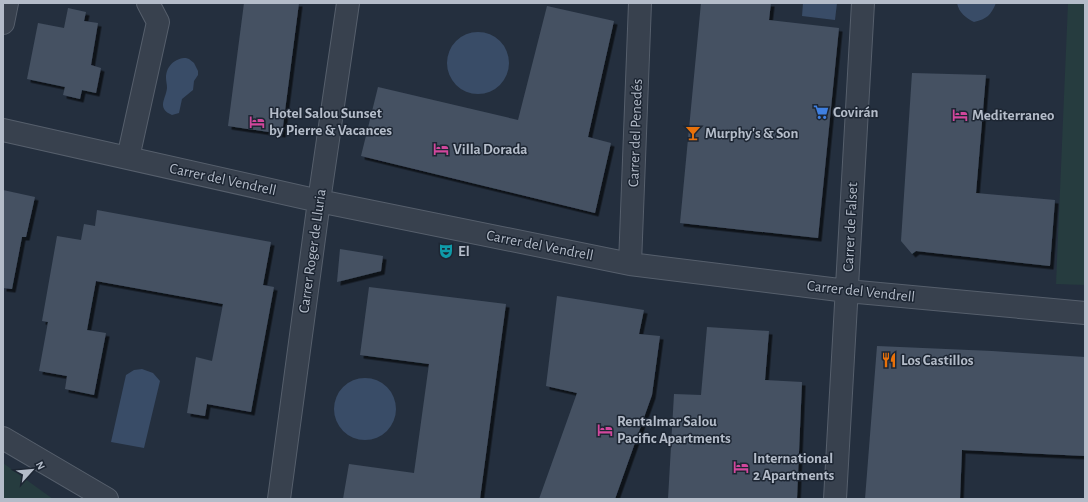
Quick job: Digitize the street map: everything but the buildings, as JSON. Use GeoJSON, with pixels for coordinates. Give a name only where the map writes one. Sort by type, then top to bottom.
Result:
{"type":"FeatureCollection","features":[{"type":"Feature","properties":{"kind":"street"},"geometry":{"type":"LineString","coordinates":[[3,23],[7,3]]}},
{"type":"Feature","properties":{"kind":"street"},"geometry":{"type":"LineString","coordinates":[[128,158],[158,22],[148,3]]}},
{"type":"Feature","properties":{"kind":"street","name":"Carrer Roger de Lluria"},"geometry":{"type":"LineString","coordinates":[[279,499],[319,201],[348,3]]}},
{"type":"Feature","properties":{"kind":"street","name":"Carrer del Penedés"},"geometry":{"type":"LineString","coordinates":[[630,264],[640,3]]}},
{"type":"Feature","properties":{"kind":"street","name":"Carrer de Falset"},"geometry":{"type":"LineString","coordinates":[[834,499],[863,3]]}},
{"type":"Feature","properties":{"kind":"street","name":"Carrer del Vendrell"},"geometry":{"type":"LineString","coordinates":[[3,130],[319,201],[630,264],[847,290],[1085,314]]}},
{"type":"Feature","properties":{"kind":"street"},"geometry":{"type":"LineString","coordinates":[[3,438],[107,499]]}},
{"type":"Feature","properties":{"kind":"green space"},"geometry":{"type":"Polygon","coordinates":[[[1068,3],[1085,3],[1085,285],[1056,284],[1068,3]]]}},
{"type":"Feature","properties":{"kind":"green space"},"geometry":{"type":"Polygon","coordinates":[[[3,463],[53,499],[3,499],[3,463]]]}},
{"type":"Feature","properties":{"kind":"water"},"geometry":{"type":"Polygon","coordinates":[[[803,3],[837,3],[835,20],[802,16],[803,3]]]}},
{"type":"Feature","properties":{"kind":"water"},"geometry":{"type":"Polygon","coordinates":[[[957,3],[996,3],[988,16],[974,22],[963,15],[959,10],[957,3]]]}},
{"type":"Feature","properties":{"kind":"water"},"geometry":{"type":"Polygon","coordinates":[[[472,32],[484,32],[500,41],[507,51],[509,63],[507,75],[500,85],[484,94],[472,94],[461,89],[452,80],[447,69],[447,57],[452,46],[461,37],[472,32]]]}},
{"type":"Feature","properties":{"kind":"water"},"geometry":{"type":"Polygon","coordinates":[[[186,58],[194,63],[198,71],[198,75],[194,81],[193,90],[182,99],[179,113],[172,115],[164,109],[163,106],[167,88],[166,74],[169,66],[175,61],[186,58]]]}},
{"type":"Feature","properties":{"kind":"water"},"geometry":{"type":"Polygon","coordinates":[[[142,369],[153,373],[160,381],[144,448],[111,442],[126,375],[134,370],[142,369]]]}},
{"type":"Feature","properties":{"kind":"water"},"geometry":{"type":"Polygon","coordinates":[[[359,378],[371,378],[387,387],[394,397],[396,409],[394,421],[387,431],[371,440],[359,440],[348,435],[339,426],[334,415],[334,403],[339,392],[348,383],[359,378]]]}},
{"type":"Feature","properties":{"kind":"place","name":"Covirán"},"geometry":{"type":"Point","coordinates":[821,112]}},
{"type":"Feature","properties":{"kind":"place","name":"Mediterraneo"},"geometry":{"type":"Point","coordinates":[960,115]}},
{"type":"Feature","properties":{"kind":"place","name":"Hotel Salou Sunset by Pierre & Vacances"},"geometry":{"type":"Point","coordinates":[257,122]}},
{"type":"Feature","properties":{"kind":"place","name":"Murphy's & Son"},"geometry":{"type":"Point","coordinates":[693,133]}},
{"type":"Feature","properties":{"kind":"place","name":"Villa Dorada"},"geometry":{"type":"Point","coordinates":[441,149]}},
{"type":"Feature","properties":{"kind":"place","name":"El"},"geometry":{"type":"Point","coordinates":[446,251]}},
{"type":"Feature","properties":{"kind":"place","name":"Los Castillos"},"geometry":{"type":"Point","coordinates":[889,360]}},
{"type":"Feature","properties":{"kind":"place","name":"Rentalmar Salou Pacific Apartments"},"geometry":{"type":"Point","coordinates":[605,430]}},
{"type":"Feature","properties":{"kind":"place","name":"International 2 Apartments"},"geometry":{"type":"Point","coordinates":[741,467]}}]}
